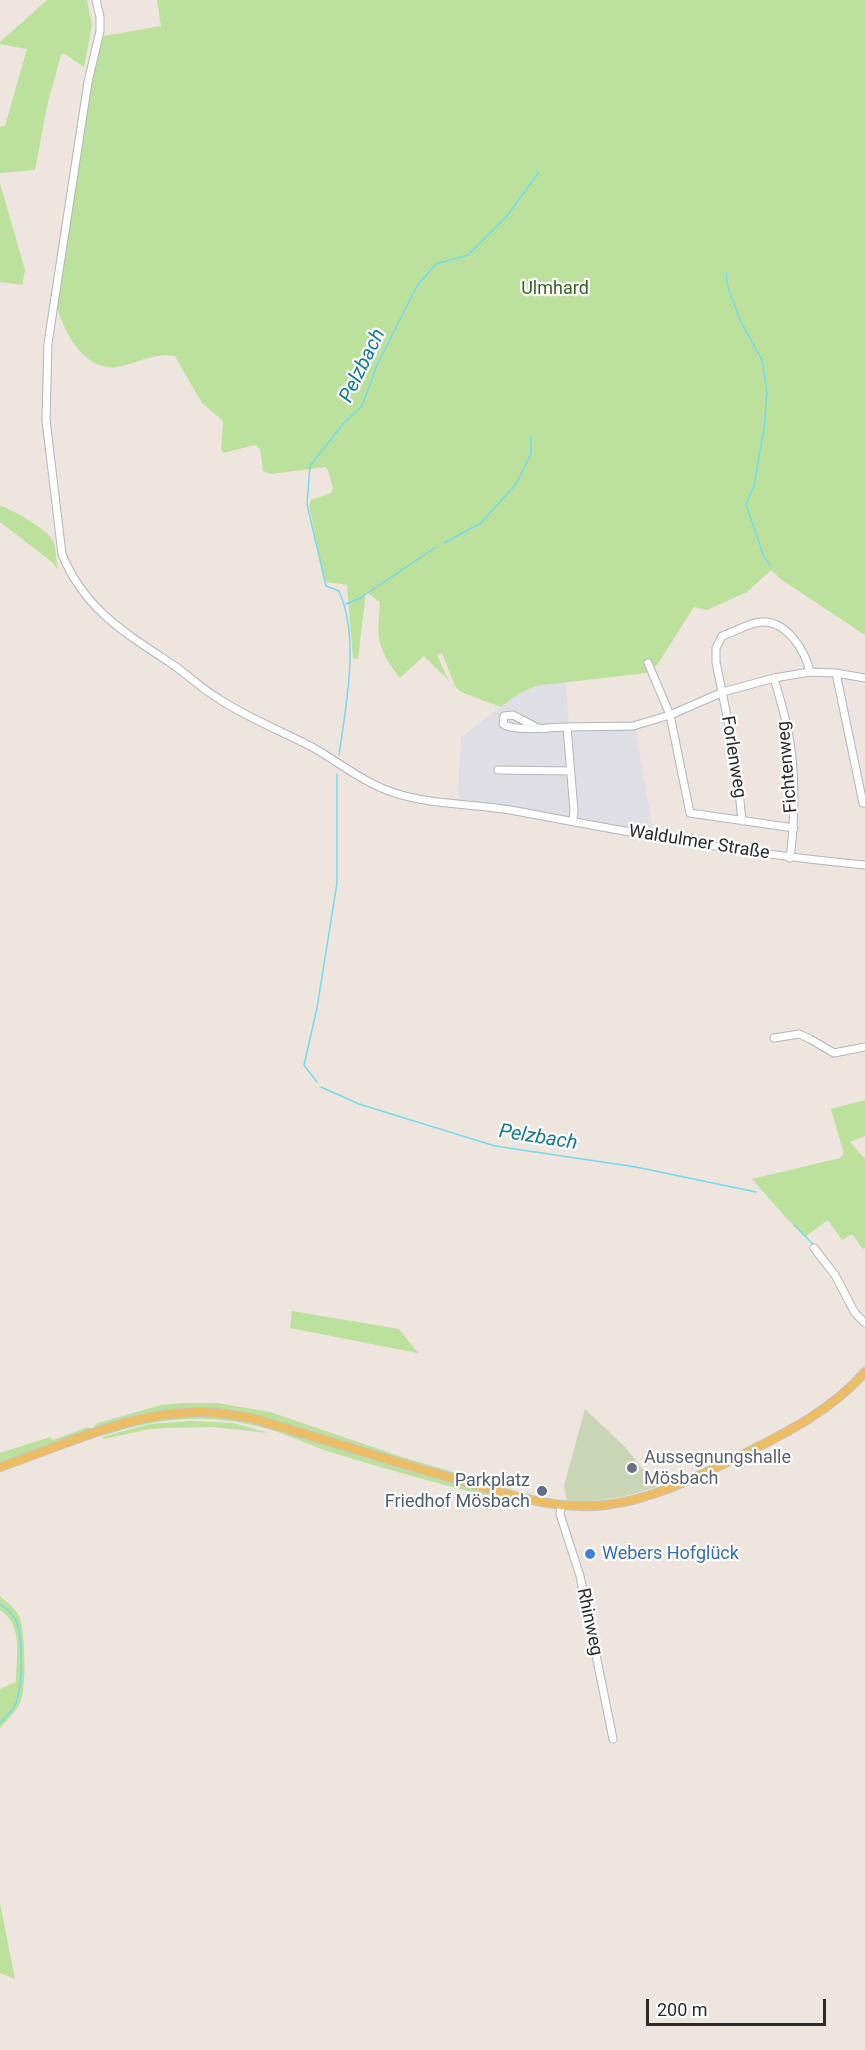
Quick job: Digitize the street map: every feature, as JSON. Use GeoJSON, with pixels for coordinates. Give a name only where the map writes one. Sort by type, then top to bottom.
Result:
{"type":"FeatureCollection","features":[{"type":"Feature","properties":{"kind":"main road"},"geometry":{"type":"LineString","coordinates":[[0,1467],[133,1421],[199,1412],[251,1418],[526,1499],[561,1506],[608,1505],[647,1496],[675,1486],[765,1443],[814,1416],[842,1395],[865,1372]]}},
{"type":"Feature","properties":{"kind":"street","name":"Waldulmer Straße"},"geometry":{"type":"LineString","coordinates":[[96,0],[100,17],[99,31],[88,81],[48,343],[46,420],[57,521],[62,554],[78,587],[124,633],[171,664],[207,692],[314,748],[381,788],[416,800],[498,808],[700,845],[790,858],[865,865]]}},
{"type":"Feature","properties":{"kind":"street","name":"Forlenweg"},"geometry":{"type":"LineString","coordinates":[[742,821],[736,761],[716,662],[716,648],[722,636],[759,621],[769,622],[780,627],[804,652],[810,672]]}},
{"type":"Feature","properties":{"kind":"street"},"geometry":{"type":"LineString","coordinates":[[648,663],[670,715],[690,813],[794,828]]}},
{"type":"Feature","properties":{"kind":"street"},"geometry":{"type":"LineString","coordinates":[[536,727],[633,726],[670,715],[723,692],[774,678],[810,672],[836,673],[865,678]]}},
{"type":"Feature","properties":{"kind":"street"},"geometry":{"type":"LineString","coordinates":[[836,673],[863,803],[865,803]]}},
{"type":"Feature","properties":{"kind":"street","name":"Fichtenweg"},"geometry":{"type":"LineString","coordinates":[[774,678],[789,734],[794,828],[790,858]]}},
{"type":"Feature","properties":{"kind":"street"},"geometry":{"type":"LineString","coordinates":[[567,727],[573,821]]}},
{"type":"Feature","properties":{"kind":"street"},"geometry":{"type":"LineString","coordinates":[[498,770],[570,771]]}},
{"type":"Feature","properties":{"kind":"street"},"geometry":{"type":"LineString","coordinates":[[774,1038],[799,1034],[834,1053],[865,1047]]}},
{"type":"Feature","properties":{"kind":"street"},"geometry":{"type":"LineString","coordinates":[[814,1248],[835,1275],[855,1313],[865,1323]]}},
{"type":"Feature","properties":{"kind":"street","name":"Rhinweg"},"geometry":{"type":"LineString","coordinates":[[561,1506],[560,1514],[580,1576],[613,1739]]}},
{"type":"Feature","properties":{"kind":"shaded area"},"geometry":{"type":"Polygon","coordinates":[[[566,682],[569,727],[635,727],[655,842],[515,812],[462,807],[458,793],[461,737],[515,696],[535,686],[566,682]]]}},
{"type":"Feature","properties":{"kind":"green space"},"geometry":{"type":"Polygon","coordinates":[[[47,0],[87,0],[92,25],[84,67],[63,53],[61,55],[47,106],[35,170],[0,173],[0,127],[5,126],[27,49],[0,44],[0,42],[47,0]]]}},
{"type":"Feature","properties":{"kind":"green space","name":"Ulmhard"},"geometry":{"type":"Polygon","coordinates":[[[157,0],[865,0],[865,635],[782,580],[771,570],[747,592],[707,610],[694,607],[657,665],[646,673],[535,686],[515,696],[501,707],[461,692],[455,686],[442,653],[437,655],[449,681],[424,656],[400,678],[382,650],[378,625],[380,602],[366,592],[358,659],[353,658],[347,585],[327,582],[324,578],[309,505],[311,500],[331,493],[333,488],[328,470],[325,467],[271,474],[263,471],[260,449],[255,445],[223,453],[221,449],[223,421],[202,403],[175,356],[159,356],[116,367],[94,362],[84,355],[69,336],[56,303],[76,170],[102,38],[161,26],[157,0]]]}},
{"type":"Feature","properties":{"kind":"green space"},"geometry":{"type":"Polygon","coordinates":[[[0,183],[25,270],[22,285],[0,282],[0,183]]]}},
{"type":"Feature","properties":{"kind":"green space"},"geometry":{"type":"Polygon","coordinates":[[[0,506],[29,520],[49,536],[54,543],[58,570],[52,562],[0,522],[0,506]]]}},
{"type":"Feature","properties":{"kind":"green space"},"geometry":{"type":"Polygon","coordinates":[[[865,1100],[865,1136],[850,1142],[865,1159],[865,1248],[863,1249],[852,1234],[842,1240],[828,1220],[806,1236],[790,1222],[752,1179],[840,1158],[844,1154],[831,1109],[865,1100]]]}},
{"type":"Feature","properties":{"kind":"green space"},"geometry":{"type":"Polygon","coordinates":[[[292,1311],[399,1329],[418,1353],[290,1328],[292,1311]]]}},
{"type":"Feature","properties":{"kind":"green space"},"geometry":{"type":"Polygon","coordinates":[[[217,1403],[270,1412],[402,1457],[517,1491],[434,1471],[273,1421],[201,1410],[95,1429],[94,1426],[161,1405],[217,1403]]]}},
{"type":"Feature","properties":{"kind":"green space"},"geometry":{"type":"Polygon","coordinates":[[[585,1409],[625,1447],[657,1487],[613,1498],[567,1503],[564,1486],[585,1409]]]}},
{"type":"Feature","properties":{"kind":"green space"},"geometry":{"type":"Polygon","coordinates":[[[197,1416],[236,1420],[274,1429],[410,1471],[515,1500],[513,1502],[425,1480],[328,1451],[268,1429],[226,1420],[164,1421],[102,1436],[134,1424],[197,1416]]]}},
{"type":"Feature","properties":{"kind":"green space"},"geometry":{"type":"Polygon","coordinates":[[[190,1421],[233,1423],[269,1433],[213,1427],[168,1428],[150,1429],[104,1439],[102,1437],[150,1424],[190,1421]]]}},
{"type":"Feature","properties":{"kind":"green space"},"geometry":{"type":"Polygon","coordinates":[[[88,1427],[92,1430],[0,1463],[0,1453],[50,1437],[53,1440],[88,1427]]]}},
{"type":"Feature","properties":{"kind":"green space"},"geometry":{"type":"Polygon","coordinates":[[[0,1596],[13,1608],[21,1623],[24,1686],[20,1703],[0,1728],[0,1689],[16,1682],[17,1642],[13,1624],[0,1610],[0,1596]]]}},
{"type":"Feature","properties":{"kind":"green space"},"geometry":{"type":"Polygon","coordinates":[[[0,1903],[15,1979],[0,1973],[0,1903]]]}},
{"type":"Feature","properties":{"kind":"waterway","name":"Pelzbach"},"geometry":{"type":"LineString","coordinates":[[339,755],[350,672],[349,629],[339,591],[326,586],[307,504],[310,466],[342,425],[362,406],[377,365],[417,286],[436,264],[468,255],[507,216],[539,172]]}},
{"type":"Feature","properties":{"kind":"waterway"},"geometry":{"type":"LineString","coordinates":[[726,273],[728,288],[741,322],[762,360],[767,392],[764,428],[754,486],[746,504],[764,557],[771,566]]}},
{"type":"Feature","properties":{"kind":"waterway","name":"Pelzbach"},"geometry":{"type":"LineString","coordinates":[[444,543],[481,523],[516,484],[531,454],[531,437]]}},
{"type":"Feature","properties":{"kind":"waterway","name":"Pelzbach"},"geometry":{"type":"LineString","coordinates":[[346,604],[360,598],[436,547]]}},
{"type":"Feature","properties":{"kind":"waterway","name":"Pelzbach"},"geometry":{"type":"LineString","coordinates":[[317,1082],[304,1065],[317,1008],[337,883],[337,774]]}},
{"type":"Feature","properties":{"kind":"waterway","name":"Pelzbach"},"geometry":{"type":"LineString","coordinates":[[321,1087],[359,1104],[495,1146],[636,1167],[756,1192]]}},
{"type":"Feature","properties":{"kind":"waterway"},"geometry":{"type":"LineString","coordinates":[[794,1225],[814,1245]]}},
{"type":"Feature","properties":{"kind":"waterway"},"geometry":{"type":"LineString","coordinates":[[823,1254],[837,1273]]}},
{"type":"Feature","properties":{"kind":"waterway"},"geometry":{"type":"LineString","coordinates":[[0,1604],[13,1615],[20,1635],[21,1647],[18,1697],[15,1705],[0,1723]]}},
{"type":"Feature","properties":{"kind":"place","name":"Aussegnungshalle Mösbach"},"geometry":{"type":"Point","coordinates":[632,1468]}},
{"type":"Feature","properties":{"kind":"place","name":"Parkplatz Friedhof Mösbach"},"geometry":{"type":"Point","coordinates":[542,1491]}},
{"type":"Feature","properties":{"kind":"place","name":"Webers Hofglück"},"geometry":{"type":"Point","coordinates":[590,1554]}}]}
